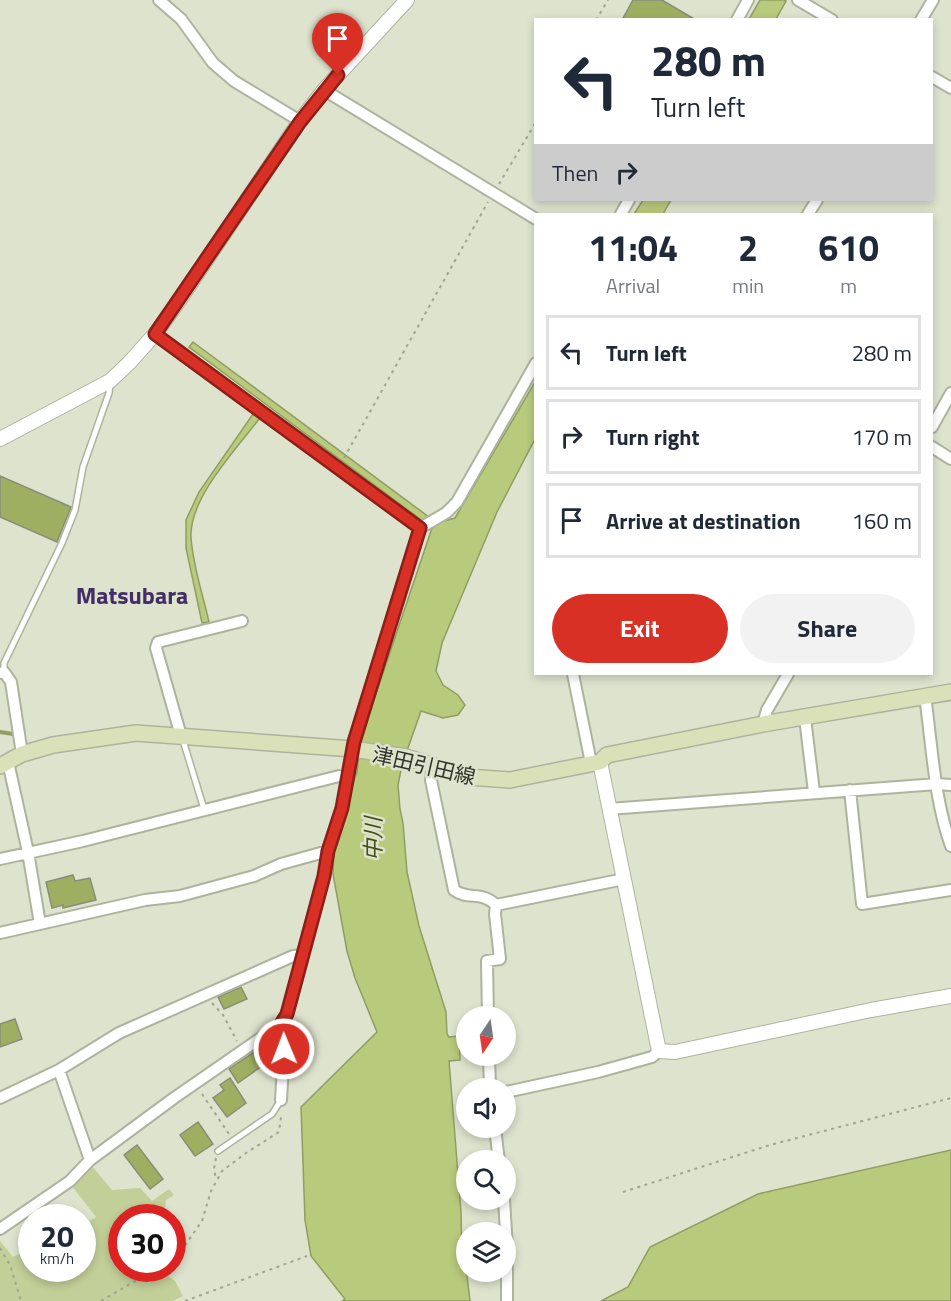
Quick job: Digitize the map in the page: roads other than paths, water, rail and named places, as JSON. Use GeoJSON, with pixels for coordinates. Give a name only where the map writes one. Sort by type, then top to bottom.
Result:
{"type":"FeatureCollection","features":[{"type":"Feature","properties":{"kind":"main road","name":"津田引田線"},"geometry":{"type":"LineString","coordinates":[[4,764],[22,754],[63,743],[136,733],[356,750],[406,757],[468,777],[510,780],[595,763],[607,755],[763,724],[951,692]]}},
{"type":"Feature","properties":{"kind":"street"},"geometry":{"type":"LineString","coordinates":[[159,0],[181,19],[213,63],[227,75],[300,122]]}},
{"type":"Feature","properties":{"kind":"street"},"geometry":{"type":"LineString","coordinates":[[0,439],[110,381],[155,334],[324,90],[407,0]]}},
{"type":"Feature","properties":{"kind":"street"},"geometry":{"type":"LineString","coordinates":[[738,18],[748,0]]}},
{"type":"Feature","properties":{"kind":"street"},"geometry":{"type":"LineString","coordinates":[[798,0],[829,18]]}},
{"type":"Feature","properties":{"kind":"street"},"geometry":{"type":"LineString","coordinates":[[922,18],[933,0]]}},
{"type":"Feature","properties":{"kind":"street"},"geometry":{"type":"LineString","coordinates":[[933,78],[951,88]]}},
{"type":"Feature","properties":{"kind":"street"},"geometry":{"type":"LineString","coordinates":[[324,90],[534,218]]}},
{"type":"Feature","properties":{"kind":"street"},"geometry":{"type":"LineString","coordinates":[[155,334],[420,528]]}},
{"type":"Feature","properties":{"kind":"street"},"geometry":{"type":"LineString","coordinates":[[0,1229],[70,1181],[90,1160],[281,1024],[287,1014],[324,876],[328,851],[420,528],[446,513],[456,502],[534,366]]}},
{"type":"Feature","properties":{"kind":"street"},"geometry":{"type":"LineString","coordinates":[[933,425],[951,393]]}},
{"type":"Feature","properties":{"kind":"street"},"geometry":{"type":"LineString","coordinates":[[933,448],[951,459]]}},
{"type":"Feature","properties":{"kind":"street"},"geometry":{"type":"LineString","coordinates":[[182,736],[156,648],[158,642],[242,621]]}},
{"type":"Feature","properties":{"kind":"street"},"geometry":{"type":"LineString","coordinates":[[2,672],[11,682],[22,754]]}},
{"type":"Feature","properties":{"kind":"street"},"geometry":{"type":"LineString","coordinates":[[573,675],[609,809],[659,1051]]}},
{"type":"Feature","properties":{"kind":"street"},"geometry":{"type":"LineString","coordinates":[[763,724],[766,710],[787,675]]}},
{"type":"Feature","properties":{"kind":"street"},"geometry":{"type":"LineString","coordinates":[[925,696],[937,784],[945,830],[951,846]]}},
{"type":"Feature","properties":{"kind":"street"},"geometry":{"type":"LineString","coordinates":[[805,718],[814,792]]}},
{"type":"Feature","properties":{"kind":"street"},"geometry":{"type":"LineString","coordinates":[[4,764],[28,852],[40,924]]}},
{"type":"Feature","properties":{"kind":"street"},"geometry":{"type":"LineString","coordinates":[[433,765],[431,780],[454,890],[459,894],[487,897],[495,905],[500,959],[487,961],[488,1006]]}},
{"type":"Feature","properties":{"kind":"street"},"geometry":{"type":"LineString","coordinates":[[0,859],[83,841],[339,776],[349,778]]}},
{"type":"Feature","properties":{"kind":"street"},"geometry":{"type":"LineString","coordinates":[[609,809],[814,792],[951,785]]}},
{"type":"Feature","properties":{"kind":"street"},"geometry":{"type":"LineString","coordinates":[[850,790],[862,904],[951,890]]}},
{"type":"Feature","properties":{"kind":"street"},"geometry":{"type":"LineString","coordinates":[[0,933],[145,900],[180,896],[254,876],[281,864],[328,851]]}},
{"type":"Feature","properties":{"kind":"street"},"geometry":{"type":"LineString","coordinates":[[495,905],[624,879]]}},
{"type":"Feature","properties":{"kind":"street"},"geometry":{"type":"LineString","coordinates":[[0,1098],[59,1070],[119,1033],[292,956],[303,955]]}},
{"type":"Feature","properties":{"kind":"street"},"geometry":{"type":"LineString","coordinates":[[516,1090],[641,1060],[652,1057],[659,1051],[675,1052],[871,1010],[951,996]]}},
{"type":"Feature","properties":{"kind":"street"},"geometry":{"type":"LineString","coordinates":[[280,1100],[285,1031],[281,1024]]}},
{"type":"Feature","properties":{"kind":"street"},"geometry":{"type":"LineString","coordinates":[[59,1070],[90,1160]]}},
{"type":"Feature","properties":{"kind":"street"},"geometry":{"type":"LineString","coordinates":[[505,1210],[507,1301]]}},
{"type":"Feature","properties":{"kind":"lane"},"geometry":{"type":"LineString","coordinates":[[2,672],[4,663],[62,543],[75,510],[83,467],[109,393],[110,381]]}},
{"type":"Feature","properties":{"kind":"lane"},"geometry":{"type":"LineString","coordinates":[[182,736],[204,809]]}},
{"type":"Feature","properties":{"kind":"lane"},"geometry":{"type":"LineString","coordinates":[[218,1152],[272,1114],[280,1100]]}},
{"type":"Feature","properties":{"kind":"water"},"geometry":{"type":"Polygon","coordinates":[[[760,0],[786,1],[777,18],[750,18],[760,0]]]}},
{"type":"Feature","properties":{"kind":"water"},"geometry":{"type":"Polygon","coordinates":[[[642,201],[670,201],[664,213],[635,213],[642,201]]]}},
{"type":"Feature","properties":{"kind":"water","name":"中川"},"geometry":{"type":"Polygon","coordinates":[[[193,342],[437,523],[455,518],[534,384],[534,441],[497,512],[442,643],[436,671],[443,685],[458,695],[465,705],[458,715],[443,718],[421,711],[402,765],[398,785],[407,872],[419,926],[446,1012],[447,1034],[449,1037],[456,1036],[456,1060],[449,1061],[456,1150],[456,1210],[461,1212],[461,1222],[456,1222],[456,1282],[468,1282],[470,1301],[342,1301],[345,1299],[311,1256],[305,1220],[301,1107],[377,1032],[355,978],[347,951],[333,874],[334,847],[357,772],[361,738],[432,528],[189,347],[193,342]]]}},
{"type":"Feature","properties":{"kind":"water"},"geometry":{"type":"Polygon","coordinates":[[[253,414],[260,418],[206,489],[193,521],[191,536],[193,557],[209,622],[202,623],[186,548],[186,520],[199,492],[253,414]]]}},
{"type":"Feature","properties":{"kind":"water"},"geometry":{"type":"Polygon","coordinates":[[[951,1150],[951,1301],[601,1301],[628,1287],[650,1247],[758,1194],[951,1150]]]}},
{"type":"Feature","properties":{"kind":"waterway"},"geometry":{"type":"LineString","coordinates":[[0,732],[13,734]]}},
{"type":"Feature","properties":{"kind":"district","name":"Matsubara"},"geometry":{"type":"Point","coordinates":[132,595]}}]}
